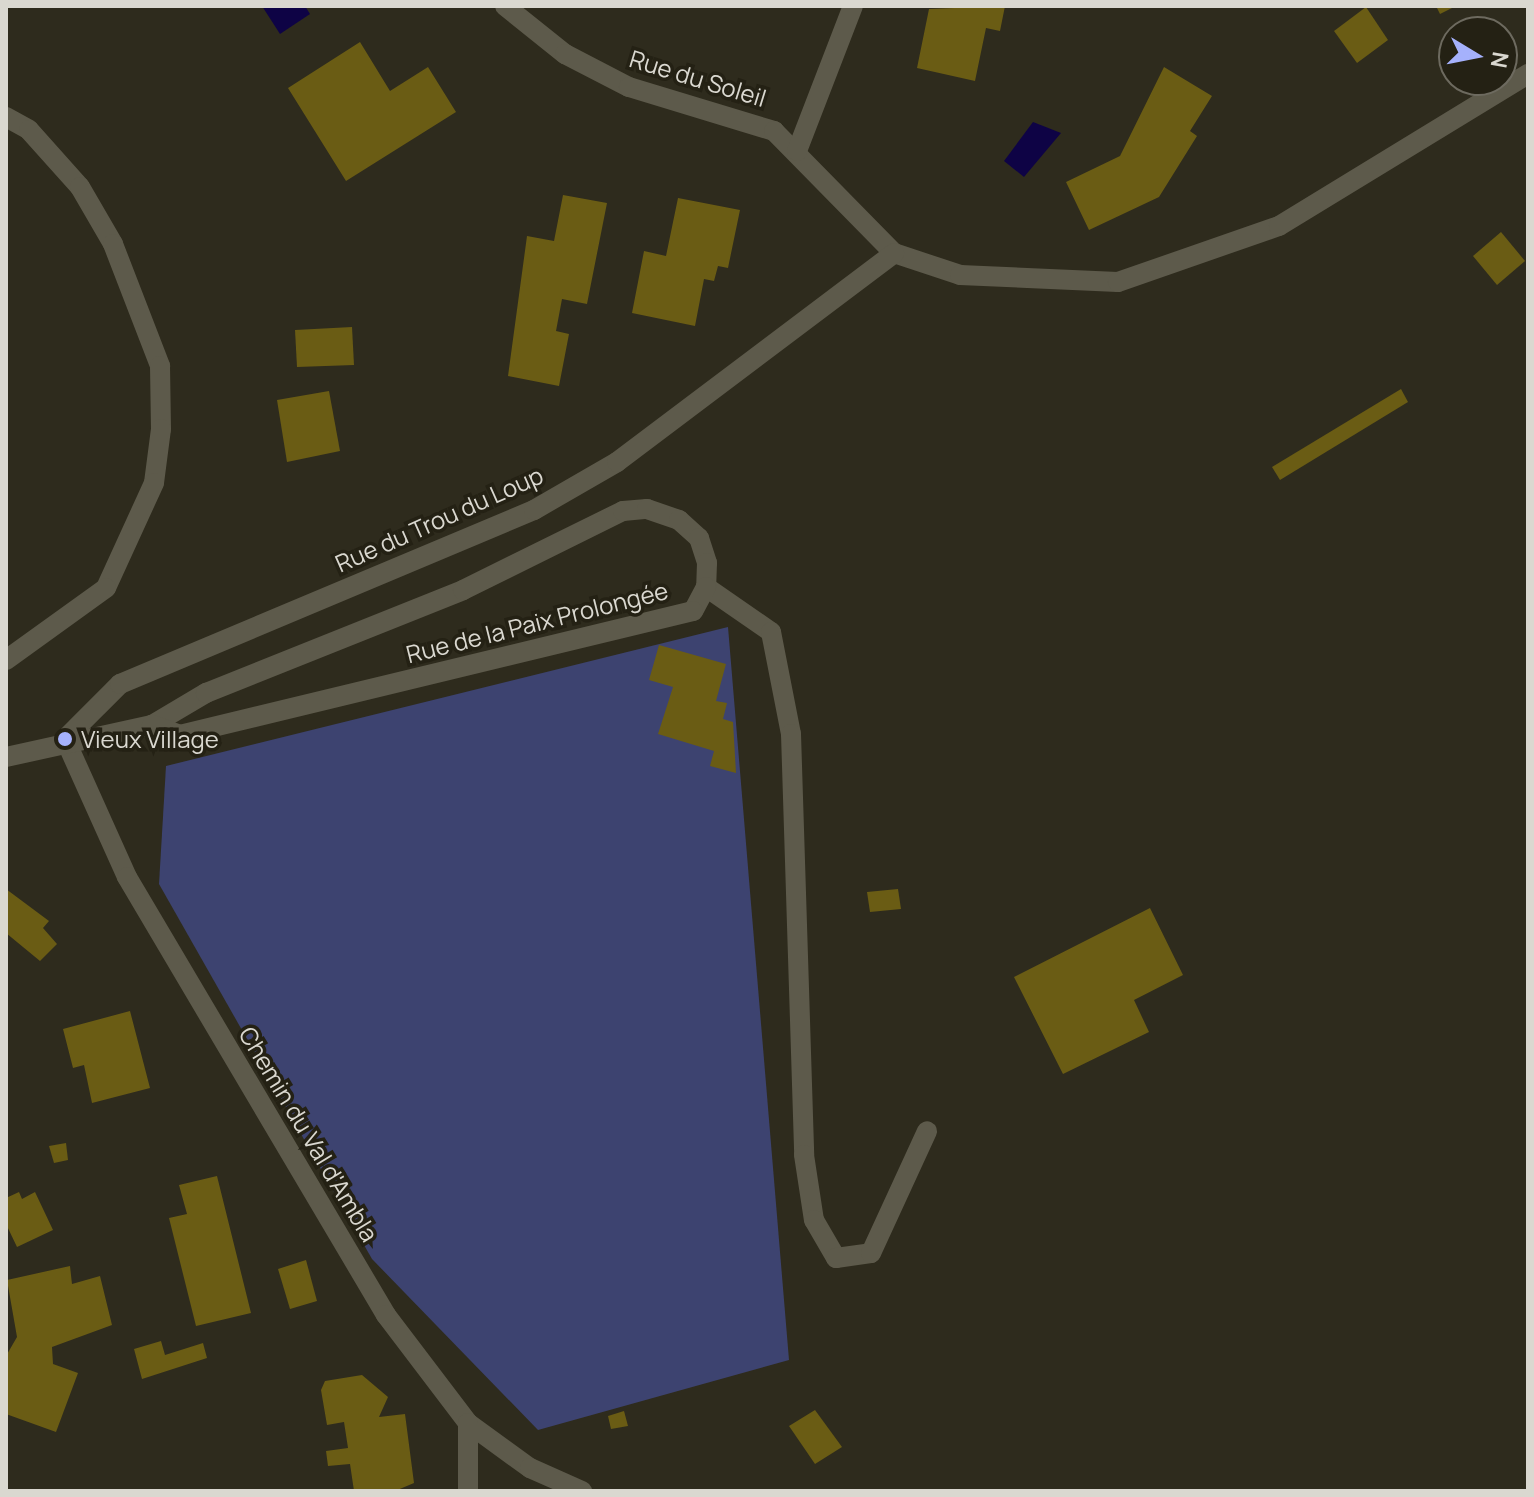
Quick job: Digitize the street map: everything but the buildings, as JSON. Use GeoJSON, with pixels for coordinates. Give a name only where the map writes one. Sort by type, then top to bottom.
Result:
{"type":"FeatureCollection","features":[{"type":"Feature","properties":{"kind":"street","name":"Rue du Soleil"},"geometry":{"type":"LineString","coordinates":[[505,6],[565,54],[629,87],[753,119],[797,151],[894,253]]}},
{"type":"Feature","properties":{"kind":"street"},"geometry":{"type":"LineString","coordinates":[[797,151],[853,6]]}},
{"type":"Feature","properties":{"kind":"street"},"geometry":{"type":"LineString","coordinates":[[894,253],[960,275],[1118,282],[1279,226],[1528,74]]}},
{"type":"Feature","properties":{"kind":"street"},"geometry":{"type":"LineString","coordinates":[[6,117],[29,130],[80,187],[113,244],[160,366],[161,429],[154,483],[106,588],[6,660]]}},
{"type":"Feature","properties":{"kind":"street","name":"Rue du Trou du Loup"},"geometry":{"type":"LineString","coordinates":[[65,739],[120,684],[570,489],[894,253]]}},
{"type":"Feature","properties":{"kind":"street","name":"Rue de la Paix Prolongée"},"geometry":{"type":"LineString","coordinates":[[6,757],[65,739],[152,725],[206,693],[463,590],[623,511],[647,509],[679,520],[699,538],[706,587],[693,611],[180,735],[152,725]]}},
{"type":"Feature","properties":{"kind":"street"},"geometry":{"type":"LineString","coordinates":[[706,587],[771,632],[791,734],[804,1155],[814,1220],[836,1258],[871,1253],[927,1131]]}},
{"type":"Feature","properties":{"kind":"street","name":"Chemin du Val d'Ambla"},"geometry":{"type":"LineString","coordinates":[[65,739],[135,890],[386,1315],[468,1423],[530,1468],[582,1491]]}},
{"type":"Feature","properties":{"kind":"street"},"geometry":{"type":"LineString","coordinates":[[468,1423],[468,1491]]}},
{"type":"Feature","properties":{"kind":"shaded area"},"geometry":{"type":"Polygon","coordinates":[[[262,6],[305,6],[310,14],[280,34],[262,6]]]}},
{"type":"Feature","properties":{"kind":"shaded area"},"geometry":{"type":"Polygon","coordinates":[[[1033,122],[1061,133],[1024,177],[1004,161],[1033,122]]]}},
{"type":"Feature","properties":{"kind":"shaded area"},"geometry":{"type":"Polygon","coordinates":[[[728,627],[789,1360],[538,1430],[372,1259],[159,884],[166,766],[728,627]]]}},
{"type":"Feature","properties":{"kind":"place","name":"Vieux Village"},"geometry":{"type":"Point","coordinates":[65,739]}}]}
